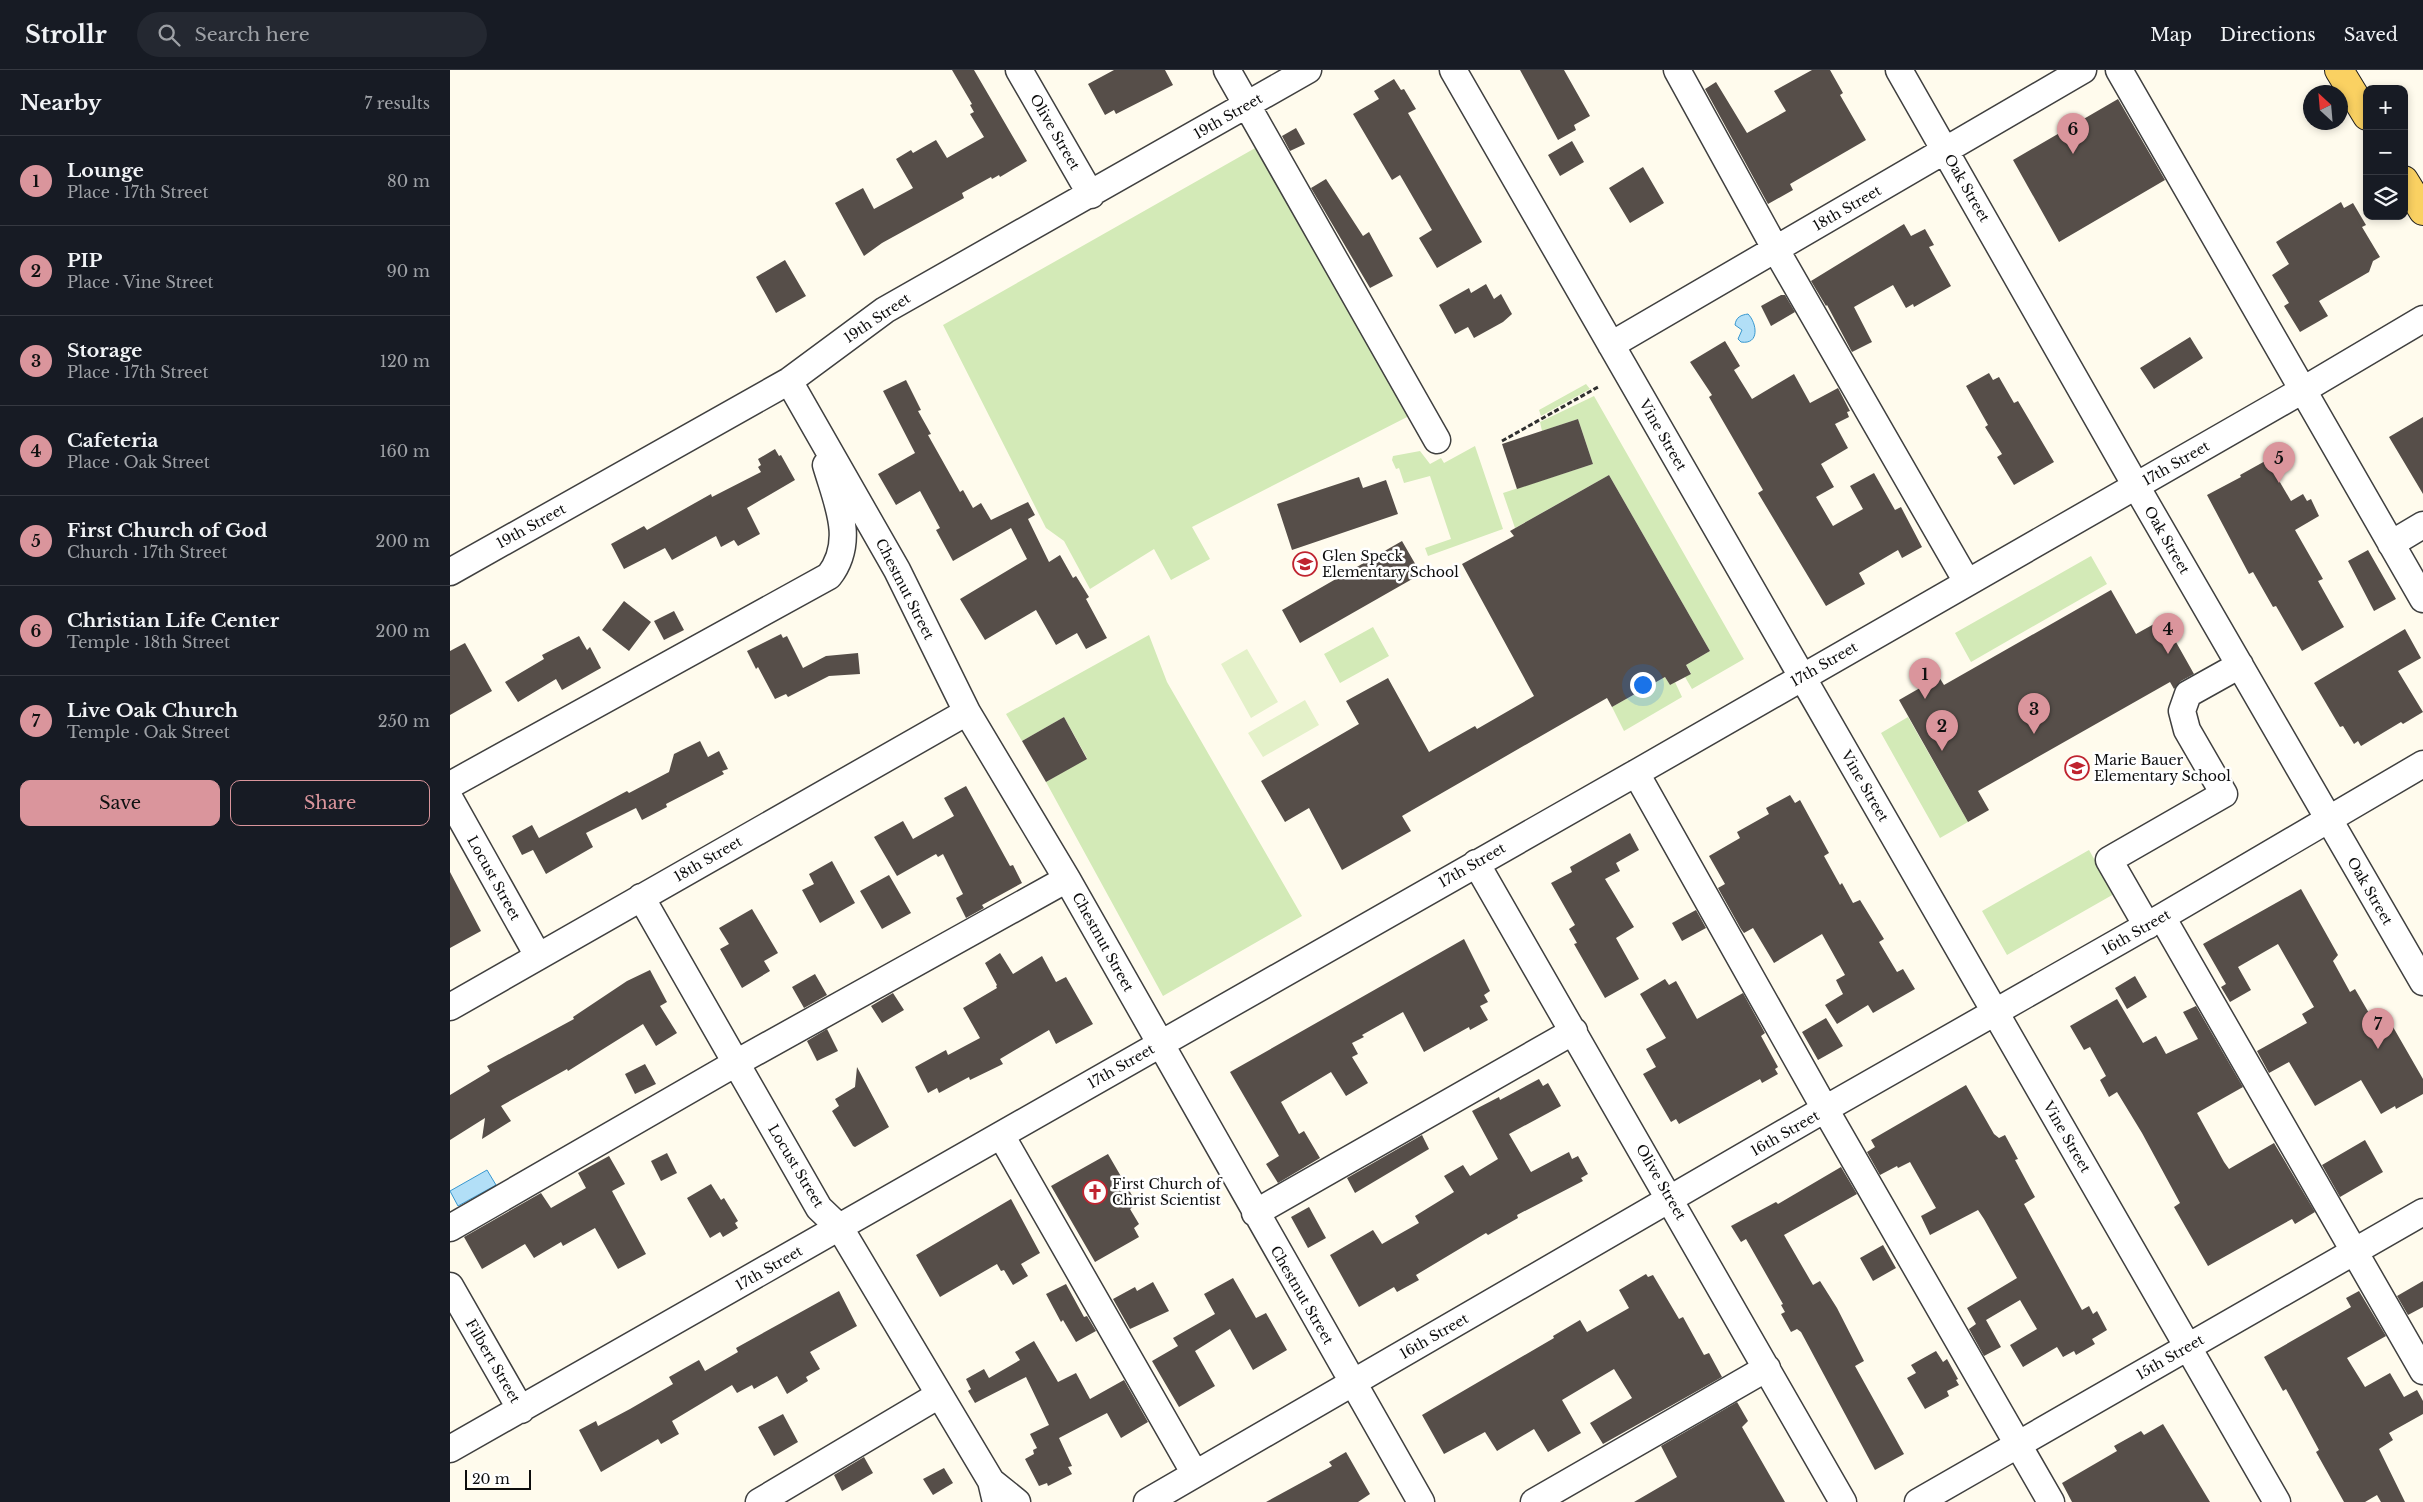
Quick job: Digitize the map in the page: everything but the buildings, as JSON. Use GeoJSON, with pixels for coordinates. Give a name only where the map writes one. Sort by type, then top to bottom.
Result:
{"type":"FeatureCollection","features":[{"type":"Feature","properties":{"kind":"main road"},"geometry":{"type":"LineString","coordinates":[[2339,70],[2363,109]]}},
{"type":"Feature","properties":{"kind":"main road"},"geometry":{"type":"LineString","coordinates":[[2408,187],[2423,211]]}},
{"type":"Feature","properties":{"kind":"street","name":"Olive Street"},"geometry":{"type":"LineString","coordinates":[[1019,70],[1091,195]]}},
{"type":"Feature","properties":{"kind":"street"},"geometry":{"type":"LineString","coordinates":[[1228,70],[1437,440]]}},
{"type":"Feature","properties":{"kind":"street","name":"19th Street"},"geometry":{"type":"LineString","coordinates":[[450,572],[789,381],[886,310],[1308,70]]}},
{"type":"Feature","properties":{"kind":"street","name":"Vine Street"},"geometry":{"type":"LineString","coordinates":[[1453,70],[2277,1502]]}},
{"type":"Feature","properties":{"kind":"street"},"geometry":{"type":"LineString","coordinates":[[1676,70],[1776,250],[1967,582]]}},
{"type":"Feature","properties":{"kind":"street","name":"Oak Street"},"geometry":{"type":"LineString","coordinates":[[1899,70],[2136,486],[2423,982]]}},
{"type":"Feature","properties":{"kind":"street","name":"18th Street"},"geometry":{"type":"LineString","coordinates":[[1611,345],[2083,70]]}},
{"type":"Feature","properties":{"kind":"street"},"geometry":{"type":"LineString","coordinates":[[2119,70],[2423,599]]}},
{"type":"Feature","properties":{"kind":"street","name":"17th Street"},"geometry":{"type":"LineString","coordinates":[[450,1449],[1636,773],[2303,390],[2423,319]]}},
{"type":"Feature","properties":{"kind":"street","name":"Chestnut Street"},"geometry":{"type":"LineString","coordinates":[[789,381],[897,570],[967,712],[1067,880],[1421,1502]]}},
{"type":"Feature","properties":{"kind":"street"},"geometry":{"type":"LineString","coordinates":[[450,785],[829,576],[840,562],[843,548],[843,524],[818,433]]}},
{"type":"Feature","properties":{"kind":"street"},"geometry":{"type":"LineString","coordinates":[[2391,544],[2423,525]]}},
{"type":"Feature","properties":{"kind":"street"},"geometry":{"type":"LineString","coordinates":[[2240,665],[2188,694],[2182,711],[2187,730],[2224,794],[2109,860],[2154,922],[2354,1252],[2423,1371]]}},
{"type":"Feature","properties":{"kind":"street","name":"18th Street"},"geometry":{"type":"LineString","coordinates":[[450,1007],[967,712]]}},
{"type":"Feature","properties":{"kind":"street","name":"16th Street"},"geometry":{"type":"LineString","coordinates":[[1147,1502],[1825,1109],[2154,922],[2423,764]]}},
{"type":"Feature","properties":{"kind":"street"},"geometry":{"type":"LineString","coordinates":[[1636,773],[1825,1109],[2051,1502]]}},
{"type":"Feature","properties":{"kind":"street","name":"Locust Street"},"geometry":{"type":"LineString","coordinates":[[450,799],[538,956]]}},
{"type":"Feature","properties":{"kind":"street","name":"Olive Street"},"geometry":{"type":"LineString","coordinates":[[1476,863],[1843,1502]]}},
{"type":"Feature","properties":{"kind":"street"},"geometry":{"type":"LineString","coordinates":[[450,1228],[736,1063],[1067,880]]}},
{"type":"Feature","properties":{"kind":"street","name":"Locust Street"},"geometry":{"type":"LineString","coordinates":[[640,897],[820,1208],[840,1228],[994,1491],[1017,1502]]}},
{"type":"Feature","properties":{"kind":"street"},"geometry":{"type":"LineString","coordinates":[[1255,1213],[1574,1031]]}},
{"type":"Feature","properties":{"kind":"street"},"geometry":{"type":"LineString","coordinates":[[1001,1135],[1195,1474]]}},
{"type":"Feature","properties":{"kind":"street","name":"15th Street"},"geometry":{"type":"LineString","coordinates":[[1918,1502],[2423,1212]]}},
{"type":"Feature","properties":{"kind":"street","name":"Filbert Street"},"geometry":{"type":"LineString","coordinates":[[450,1286],[521,1410]]}},
{"type":"Feature","properties":{"kind":"street"},"geometry":{"type":"LineString","coordinates":[[1534,1502],[1767,1368]]}},
{"type":"Feature","properties":{"kind":"street"},"geometry":{"type":"LineString","coordinates":[[759,1502],[939,1396]]}},
{"type":"Feature","properties":{"kind":"path"},"geometry":{"type":"LineString","coordinates":[[1502,441],[1598,387]]}},
{"type":"Feature","properties":{"kind":"green space"},"geometry":{"type":"Polygon","coordinates":[[[1257,147],[1411,415],[1192,527],[1210,559],[1171,580],[1154,549],[1090,589],[1064,541],[1046,528],[943,325],[1257,147]]]}},
{"type":"Feature","properties":{"kind":"green space"},"geometry":{"type":"Polygon","coordinates":[[[1586,384],[1590,389],[1541,416],[1539,410],[1586,384]]]}},
{"type":"Feature","properties":{"kind":"green space"},"geometry":{"type":"Polygon","coordinates":[[[1594,396],[1744,659],[1692,689],[1685,677],[1691,673],[1686,665],[1710,651],[1609,475],[1515,528],[1503,493],[1593,464],[1578,419],[1542,431],[1540,422],[1594,396]]]}},
{"type":"Feature","properties":{"kind":"green space"},"geometry":{"type":"Polygon","coordinates":[[[1475,446],[1503,529],[1428,556],[1425,548],[1451,539],[1430,476],[1404,483],[1399,468],[1396,469],[1392,460],[1393,456],[1420,451],[1430,464],[1441,458],[1444,463],[1475,446]]]}},
{"type":"Feature","properties":{"kind":"green space"},"geometry":{"type":"Polygon","coordinates":[[[2091,556],[2107,584],[1971,662],[1955,633],[2091,556]]]}},
{"type":"Feature","properties":{"kind":"green space"},"geometry":{"type":"Polygon","coordinates":[[[1373,627],[1389,656],[1340,683],[1324,654],[1373,627]]]}},
{"type":"Feature","properties":{"kind":"green space"},"geometry":{"type":"Polygon","coordinates":[[[1149,635],[1167,682],[1302,916],[1163,996],[1046,782],[1087,758],[1064,717],[1022,741],[1006,714],[1149,635]]]}},
{"type":"Feature","properties":{"kind":"green space"},"geometry":{"type":"Polygon","coordinates":[[[1247,649],[1278,702],[1251,718],[1221,664],[1247,649]]]}},
{"type":"Feature","properties":{"kind":"green space"},"geometry":{"type":"Polygon","coordinates":[[[1665,677],[1670,685],[1675,682],[1682,697],[1624,731],[1612,707],[1665,677]]]}},
{"type":"Feature","properties":{"kind":"green space"},"geometry":{"type":"Polygon","coordinates":[[[1305,700],[1319,725],[1263,757],[1248,733],[1305,700]]]}},
{"type":"Feature","properties":{"kind":"green space"},"geometry":{"type":"Polygon","coordinates":[[[1908,717],[1968,822],[1940,838],[1881,733],[1908,717]]]}},
{"type":"Feature","properties":{"kind":"green space"},"geometry":{"type":"Polygon","coordinates":[[[2089,850],[2114,894],[2007,955],[1982,911],[2089,850]]]}},
{"type":"Feature","properties":{"kind":"water"},"geometry":{"type":"Polygon","coordinates":[[[1748,314],[1755,328],[1754,337],[1747,342],[1741,342],[1738,339],[1742,330],[1735,325],[1736,320],[1748,314]]]}},
{"type":"Feature","properties":{"kind":"water"},"geometry":{"type":"Polygon","coordinates":[[[487,1170],[496,1185],[458,1206],[450,1191],[487,1170]]]}},
{"type":"Feature","properties":{"kind":"place","name":"Christian Life Center"},"geometry":{"type":"Point","coordinates":[2073,154]}},
{"type":"Feature","properties":{"kind":"place","name":"First Church of God"},"geometry":{"type":"Point","coordinates":[2279,483]}},
{"type":"Feature","properties":{"kind":"place","name":"Glen Speck Elementary School"},"geometry":{"type":"Point","coordinates":[1305,564]}},
{"type":"Feature","properties":{"kind":"place","name":"Cafeteria"},"geometry":{"type":"Point","coordinates":[2168,654]}},
{"type":"Feature","properties":{"kind":"place","name":"Lounge"},"geometry":{"type":"Point","coordinates":[1925,699]}},
{"type":"Feature","properties":{"kind":"place","name":"Storage"},"geometry":{"type":"Point","coordinates":[2034,734]}},
{"type":"Feature","properties":{"kind":"place","name":"PIP"},"geometry":{"type":"Point","coordinates":[1942,751]}},
{"type":"Feature","properties":{"kind":"place","name":"Marie Bauer Elementary School"},"geometry":{"type":"Point","coordinates":[2077,768]}},
{"type":"Feature","properties":{"kind":"place","name":"Live Oak Church"},"geometry":{"type":"Point","coordinates":[2378,1049]}},
{"type":"Feature","properties":{"kind":"place","name":"First Church of Christ Scientist"},"geometry":{"type":"Point","coordinates":[1095,1192]}}]}
